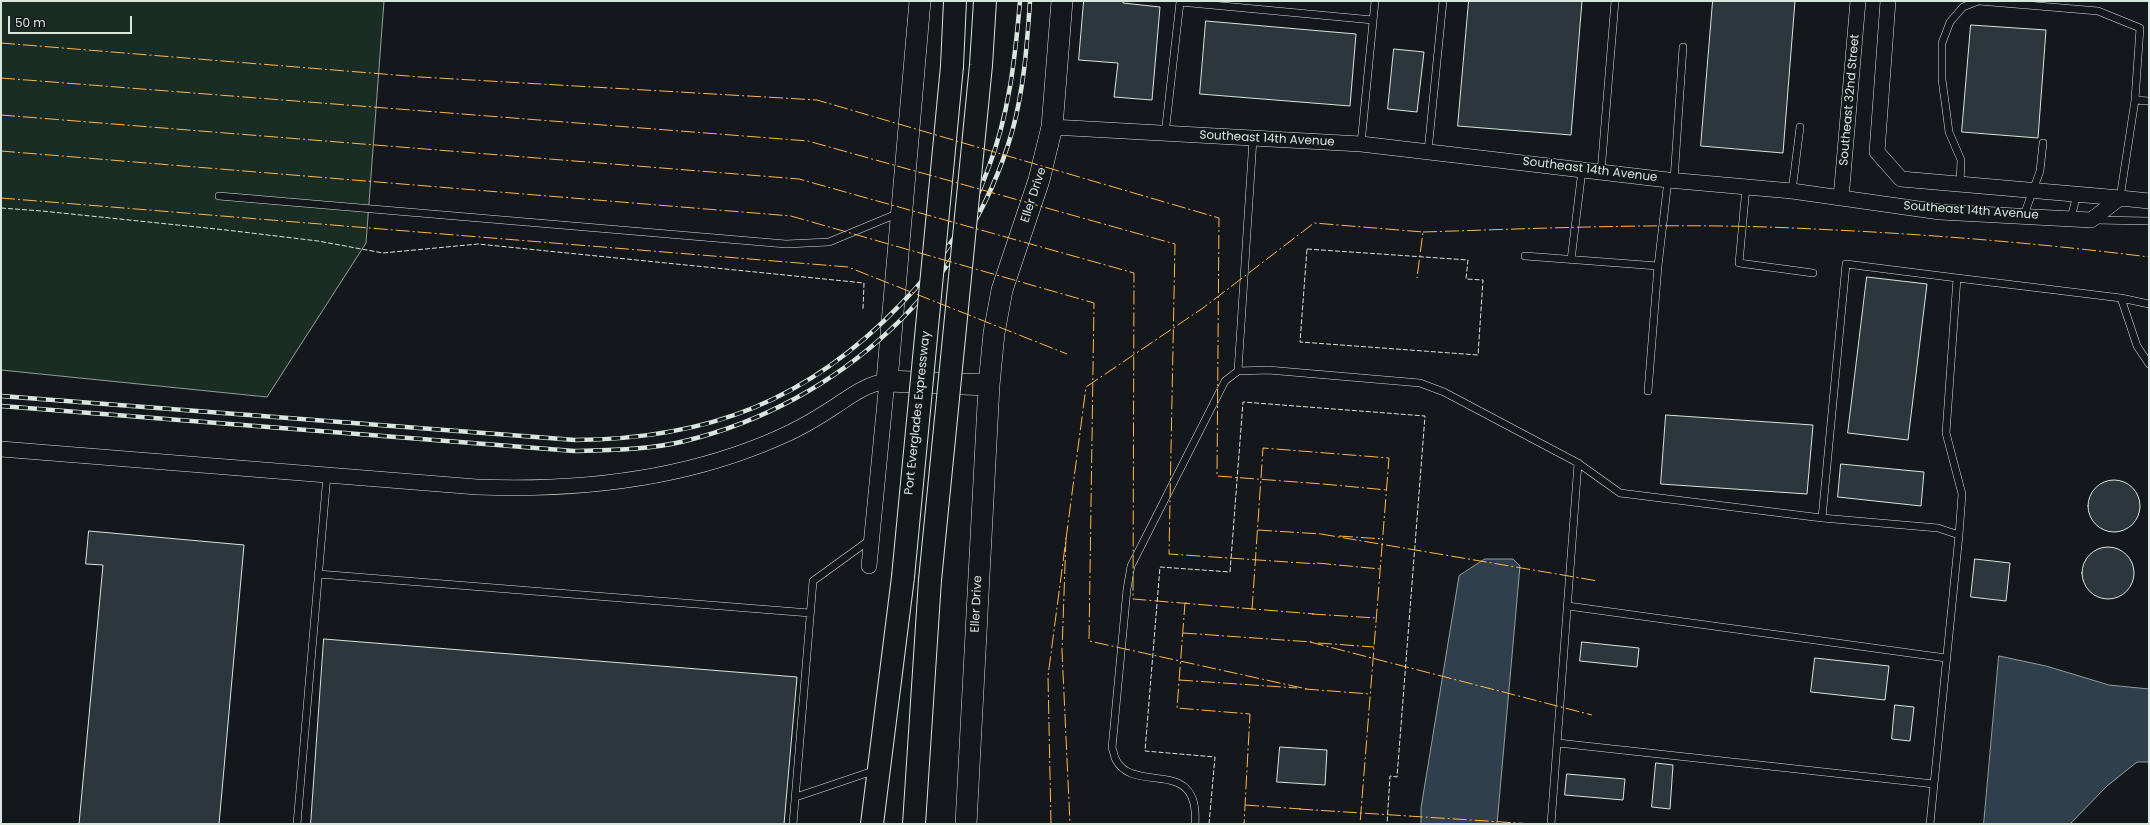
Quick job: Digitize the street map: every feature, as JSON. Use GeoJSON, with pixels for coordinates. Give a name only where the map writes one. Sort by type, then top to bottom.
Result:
{"type":"FeatureCollection","features":[{"type":"Feature","properties":{"kind":"highway","name":"Port Everglades Expressway"},"geometry":{"type":"LineString","coordinates":[[872,824],[902,577],[952,66],[955,1]]}},
{"type":"Feature","properties":{"kind":"highway"},"geometry":{"type":"LineString","coordinates":[[914,824],[930,580],[980,73],[985,1]]}},
{"type":"Feature","properties":{"kind":"street"},"geometry":{"type":"LineString","coordinates":[[869,566],[903,212],[920,1]]}},
{"type":"Feature","properties":{"kind":"street","name":"Eller Drive"},"geometry":{"type":"LineString","coordinates":[[966,824],[989,385],[994,333],[1002,290],[1039,180],[1052,127],[1062,1]]}},
{"type":"Feature","properties":{"kind":"street","name":"Southeast 32nd Street"},"geometry":{"type":"LineString","coordinates":[[1841,198],[1858,1]]}},
{"type":"Feature","properties":{"kind":"street"},"geometry":{"type":"LineString","coordinates":[[1888,1],[1877,152],[1901,179],[1960,184]]}},
{"type":"Feature","properties":{"kind":"street","name":"Southeast 14th Avenue"},"geometry":{"type":"LineString","coordinates":[[1052,127],[1361,144],[1671,180],[1792,191],[1940,212],[2024,215],[2091,220]]}},
{"type":"Feature","properties":{"kind":"street","name":"Southeast 14th Avenue"},"geometry":{"type":"LineString","coordinates":[[1960,184],[2149,201]]}},
{"type":"Feature","properties":{"kind":"street"},"geometry":{"type":"LineString","coordinates":[[2091,220],[2120,198]]}},
{"type":"Feature","properties":{"kind":"street"},"geometry":{"type":"LineString","coordinates":[[1,449],[514,489],[580,486],[645,478],[703,466],[755,448],[809,422],[863,388],[887,381],[989,385]]}},
{"type":"Feature","properties":{"kind":"lane"},"geometry":{"type":"LineString","coordinates":[[1361,144],[1375,1]]}},
{"type":"Feature","properties":{"kind":"lane"},"geometry":{"type":"LineString","coordinates":[[1428,151],[1443,1]]}},
{"type":"Feature","properties":{"kind":"lane"},"geometry":{"type":"LineString","coordinates":[[1601,172],[1615,1]]}},
{"type":"Feature","properties":{"kind":"lane"},"geometry":{"type":"LineString","coordinates":[[1960,184],[1961,160],[1949,132],[1942,79],[1942,43],[1950,22],[1962,6],[1979,1],[2098,11],[2140,28],[2135,100],[2120,198]]}},
{"type":"Feature","properties":{"kind":"lane"},"geometry":{"type":"LineString","coordinates":[[1165,134],[1180,2],[1373,20]]}},
{"type":"Feature","properties":{"kind":"lane"},"geometry":{"type":"LineString","coordinates":[[1648,391],[1658,266],[1671,180],[1683,47]]}},
{"type":"Feature","properties":{"kind":"lane"},"geometry":{"type":"LineString","coordinates":[[2135,100],[2149,101]]}},
{"type":"Feature","properties":{"kind":"lane"},"geometry":{"type":"LineString","coordinates":[[1792,191],[1800,127]]}},
{"type":"Feature","properties":{"kind":"lane"},"geometry":{"type":"LineString","coordinates":[[1238,370],[1253,139]]}},
{"type":"Feature","properties":{"kind":"lane"},"geometry":{"type":"LineString","coordinates":[[2024,215],[2040,171],[2043,143]]}},
{"type":"Feature","properties":{"kind":"lane"},"geometry":{"type":"LineString","coordinates":[[1571,260],[1582,170]]}},
{"type":"Feature","properties":{"kind":"lane"},"geometry":{"type":"LineString","coordinates":[[1746,187],[1739,264],[1813,273]]}},
{"type":"Feature","properties":{"kind":"lane"},"geometry":{"type":"LineString","coordinates":[[2071,218],[2077,194]]}},
{"type":"Feature","properties":{"kind":"lane"},"geometry":{"type":"LineString","coordinates":[[219,196],[786,244],[828,242],[903,212]]}},
{"type":"Feature","properties":{"kind":"lane"},"geometry":{"type":"LineString","coordinates":[[2091,220],[2149,221]]}},
{"type":"Feature","properties":{"kind":"lane"},"geometry":{"type":"LineString","coordinates":[[1525,256],[1658,266]]}},
{"type":"Feature","properties":{"kind":"lane"},"geometry":{"type":"LineString","coordinates":[[1822,518],[1846,264],[2121,298],[2149,304]]}},
{"type":"Feature","properties":{"kind":"lane"},"geometry":{"type":"LineString","coordinates":[[1930,824],[1962,494],[1946,433],[1957,278]]}},
{"type":"Feature","properties":{"kind":"lane"},"geometry":{"type":"LineString","coordinates":[[2121,298],[2137,346],[2149,364]]}},
{"type":"Feature","properties":{"kind":"lane"},"geometry":{"type":"LineString","coordinates":[[1195,824],[1195,802],[1187,789],[1172,780],[1141,776],[1127,771],[1117,761],[1112,748],[1127,588],[1131,566],[1203,423],[1225,381],[1238,370],[1268,370],[1420,383],[1444,392],[1578,463],[1620,493],[1822,518],[1938,528],[1958,536]]}},
{"type":"Feature","properties":{"kind":"lane"},"geometry":{"type":"LineString","coordinates":[[1551,824],[1578,463]]}},
{"type":"Feature","properties":{"kind":"lane"},"geometry":{"type":"LineString","coordinates":[[297,824],[327,475]]}},
{"type":"Feature","properties":{"kind":"lane"},"geometry":{"type":"LineString","coordinates":[[793,824],[813,581],[872,539]]}},
{"type":"Feature","properties":{"kind":"lane"},"geometry":{"type":"LineString","coordinates":[[318,574],[810,613]]}},
{"type":"Feature","properties":{"kind":"lane"},"geometry":{"type":"LineString","coordinates":[[1568,606],[1946,658]]}},
{"type":"Feature","properties":{"kind":"lane"},"geometry":{"type":"LineString","coordinates":[[1558,743],[1934,784]]}},
{"type":"Feature","properties":{"kind":"lane"},"geometry":{"type":"LineString","coordinates":[[796,797],[878,769]]}},
{"type":"Feature","properties":{"kind":"green space"},"geometry":{"type":"Polygon","coordinates":[[[1,1],[384,1],[366,243],[267,397],[1,370],[1,1]]]}},
{"type":"Feature","properties":{"kind":"water"},"geometry":{"type":"Polygon","coordinates":[[[1485,559],[1513,559],[1520,566],[1497,824],[1421,824],[1421,808],[1459,576],[1485,559]]]}},
{"type":"Feature","properties":{"kind":"water"},"geometry":{"type":"Polygon","coordinates":[[[1999,656],[2046,666],[2109,685],[2149,689],[2149,762],[2137,762],[2107,786],[2070,824],[1984,824],[1999,656]]]}},
{"type":"Feature","properties":{"kind":"building"},"geometry":{"type":"Polygon","coordinates":[[[1084,1],[1123,1],[1123,3],[1160,7],[1152,100],[1114,97],[1118,63],[1079,60],[1084,1]]]}},
{"type":"Feature","properties":{"kind":"building"},"geometry":{"type":"Polygon","coordinates":[[[1469,1],[1582,1],[1571,135],[1458,126],[1469,1]]]}},
{"type":"Feature","properties":{"kind":"building"},"geometry":{"type":"Polygon","coordinates":[[[1713,1],[1795,1],[1783,153],[1701,146],[1713,1]]]}},
{"type":"Feature","properties":{"kind":"building"},"geometry":{"type":"Polygon","coordinates":[[[1206,21],[1356,34],[1350,106],[1200,94],[1206,21]]]}},
{"type":"Feature","properties":{"kind":"building"},"geometry":{"type":"Polygon","coordinates":[[[1971,25],[2046,30],[2038,138],[1962,132],[1971,25]]]}},
{"type":"Feature","properties":{"kind":"building"},"geometry":{"type":"Polygon","coordinates":[[[1394,49],[1424,52],[1417,112],[1388,109],[1394,49]]]}},
{"type":"Feature","properties":{"kind":"building"},"geometry":{"type":"Polygon","coordinates":[[[1867,277],[1927,284],[1908,440],[1848,433],[1867,277]]]}},
{"type":"Feature","properties":{"kind":"building"},"geometry":{"type":"Polygon","coordinates":[[[1666,415],[1813,425],[1807,494],[1661,484],[1666,415]]]}},
{"type":"Feature","properties":{"kind":"building"},"geometry":{"type":"Polygon","coordinates":[[[1841,464],[1924,472],[1921,506],[1838,497],[1841,464]]]}},
{"type":"Feature","properties":{"kind":"building"},"geometry":{"type":"Polygon","coordinates":[[[2114,480],[2128,484],[2136,492],[2140,506],[2136,520],[2128,528],[2114,532],[2100,528],[2092,520],[2088,506],[2092,492],[2100,484],[2114,480]]]}},
{"type":"Feature","properties":{"kind":"building"},"geometry":{"type":"Polygon","coordinates":[[[89,531],[244,545],[219,824],[79,824],[103,565],[86,564],[89,531]]]}},
{"type":"Feature","properties":{"kind":"building"},"geometry":{"type":"Polygon","coordinates":[[[2108,547],[2122,551],[2130,559],[2134,573],[2130,587],[2122,595],[2108,599],[2094,595],[2086,587],[2082,573],[2086,559],[2094,551],[2108,547]]]}},
{"type":"Feature","properties":{"kind":"building"},"geometry":{"type":"Polygon","coordinates":[[[1975,559],[2010,563],[2006,601],[1971,597],[1975,559]]]}},
{"type":"Feature","properties":{"kind":"building"},"geometry":{"type":"Polygon","coordinates":[[[324,639],[797,677],[784,824],[311,824],[324,639]]]}},
{"type":"Feature","properties":{"kind":"building"},"geometry":{"type":"Polygon","coordinates":[[[1582,642],[1639,648],[1637,667],[1580,661],[1582,642]]]}},
{"type":"Feature","properties":{"kind":"building"},"geometry":{"type":"Polygon","coordinates":[[[1815,658],[1889,666],[1885,700],[1811,692],[1815,658]]]}},
{"type":"Feature","properties":{"kind":"building"},"geometry":{"type":"Polygon","coordinates":[[[1895,705],[1914,707],[1910,741],[1892,739],[1895,705]]]}},
{"type":"Feature","properties":{"kind":"building"},"geometry":{"type":"Polygon","coordinates":[[[1280,747],[1327,750],[1325,785],[1277,782],[1280,747]]]}},
{"type":"Feature","properties":{"kind":"building"},"geometry":{"type":"Polygon","coordinates":[[[1656,763],[1673,765],[1670,809],[1652,807],[1656,763]]]}},
{"type":"Feature","properties":{"kind":"building"},"geometry":{"type":"Polygon","coordinates":[[[1567,774],[1625,779],[1623,800],[1565,795],[1567,774]]]}},
{"type":"Feature","properties":{"kind":"railway"},"geometry":{"type":"LineString","coordinates":[[1,396],[575,440],[623,438],[669,432],[712,422],[753,408],[792,389],[830,366],[866,338],[915,289],[952,241],[981,188],[1001,128],[1010,86],[1020,1]]}},
{"type":"Feature","properties":{"kind":"railway"},"geometry":{"type":"LineString","coordinates":[[1,406],[574,451],[630,449],[671,444],[742,423],[795,398],[845,367],[890,330],[930,288],[964,240],[991,188],[1012,132],[1022,83],[1030,1]]}},
{"type":"Feature","properties":{"kind":"fence"},"geometry":{"type":"LineString","coordinates":[[1,208],[226,230],[318,241],[383,253],[478,244],[864,283],[863,309]]}},
{"type":"Feature","properties":{"kind":"fence"},"geometry":{"type":"LineString","coordinates":[[1307,249],[1468,260],[1466,279],[1483,280],[1478,355],[1300,342],[1307,249]]}},
{"type":"Feature","properties":{"kind":"fence"},"geometry":{"type":"LineString","coordinates":[[1209,824],[1215,757],[1145,751],[1160,567],[1230,572],[1243,402],[1425,416],[1397,777],[1390,776],[1387,824]]}},
{"type":"Feature","properties":{"kind":"power"},"geometry":{"type":"LineString","coordinates":[[1,43],[420,77],[817,100],[1219,218],[1217,476],[1323,484]]}},
{"type":"Feature","properties":{"kind":"power"},"geometry":{"type":"LineString","coordinates":[[1,78],[808,141],[1175,244],[1169,554],[1318,564]]}},
{"type":"Feature","properties":{"kind":"power"},"geometry":{"type":"LineString","coordinates":[[1,115],[799,179],[1134,273],[1133,599],[1314,614]]}},
{"type":"Feature","properties":{"kind":"power"},"geometry":{"type":"LineString","coordinates":[[1,151],[791,216],[1094,303],[1089,641],[1307,689]]}},
{"type":"Feature","properties":{"kind":"power"},"geometry":{"type":"LineString","coordinates":[[1,198],[848,267],[1067,354]]}},
{"type":"Feature","properties":{"kind":"power"},"geometry":{"type":"LineString","coordinates":[[1051,824],[1048,676],[1086,387],[1203,308],[1314,223],[1423,232],[1417,278]]}},
{"type":"Feature","properties":{"kind":"power"},"geometry":{"type":"LineString","coordinates":[[1423,232],[1618,226],[1765,227],[1856,231],[1982,240],[2066,247],[2149,257]]}},
{"type":"Feature","properties":{"kind":"power"},"geometry":{"type":"LineString","coordinates":[[1252,610],[1263,448],[1389,458],[1360,824]]}},
{"type":"Feature","properties":{"kind":"power"},"geometry":{"type":"LineString","coordinates":[[1323,484],[1387,490]]}},
{"type":"Feature","properties":{"kind":"power"},"geometry":{"type":"LineString","coordinates":[[1258,530],[1321,534]]}},
{"type":"Feature","properties":{"kind":"power"},"geometry":{"type":"LineString","coordinates":[[1321,534],[1598,581]]}},
{"type":"Feature","properties":{"kind":"power"},"geometry":{"type":"LineString","coordinates":[[1339,536],[1383,539]]}},
{"type":"Feature","properties":{"kind":"power"},"geometry":{"type":"LineString","coordinates":[[1066,538],[1062,651],[1070,824]]}},
{"type":"Feature","properties":{"kind":"power"},"geometry":{"type":"LineString","coordinates":[[1317,563],[1380,569]]}},
{"type":"Feature","properties":{"kind":"power"},"geometry":{"type":"LineString","coordinates":[[1187,603],[1185,603],[1177,708],[1250,714],[1244,824]]}},
{"type":"Feature","properties":{"kind":"power"},"geometry":{"type":"LineString","coordinates":[[1312,614],[1376,618]]}},
{"type":"Feature","properties":{"kind":"power"},"geometry":{"type":"LineString","coordinates":[[1183,633],[1312,642]]}},
{"type":"Feature","properties":{"kind":"power"},"geometry":{"type":"LineString","coordinates":[[1310,642],[1592,715]]}},
{"type":"Feature","properties":{"kind":"power"},"geometry":{"type":"LineString","coordinates":[[1318,643],[1374,647]]}},
{"type":"Feature","properties":{"kind":"power"},"geometry":{"type":"LineString","coordinates":[[1179,680],[1297,688]]}},
{"type":"Feature","properties":{"kind":"power"},"geometry":{"type":"LineString","coordinates":[[1305,689],[1370,694]]}},
{"type":"Feature","properties":{"kind":"power"},"geometry":{"type":"LineString","coordinates":[[1245,805],[1301,809]]}},
{"type":"Feature","properties":{"kind":"power"},"geometry":{"type":"LineString","coordinates":[[1299,809],[1533,824]]}}]}
